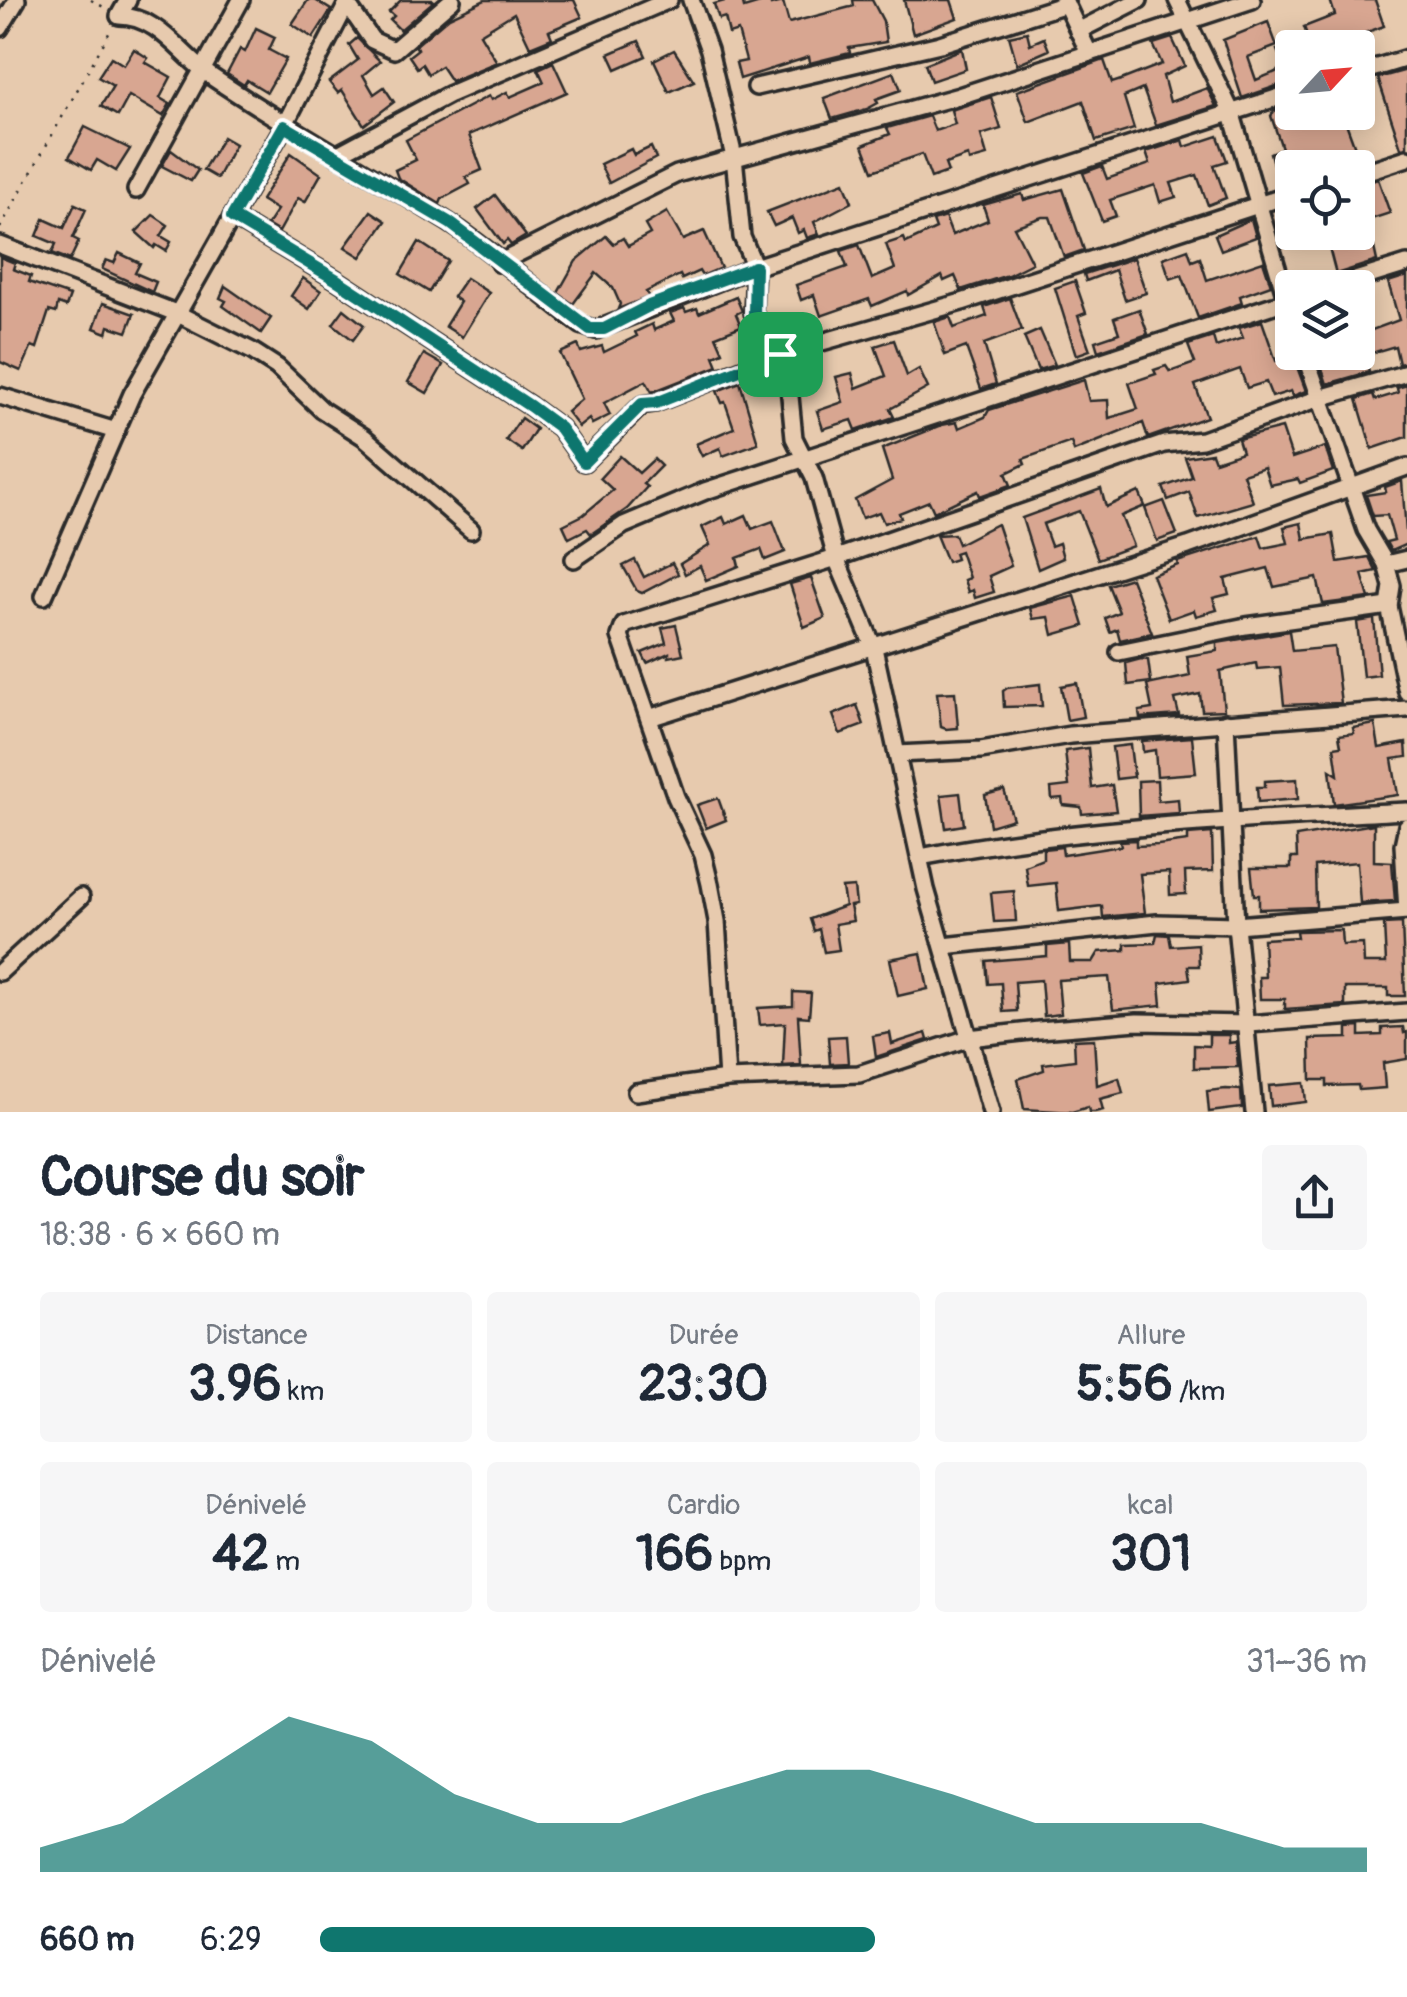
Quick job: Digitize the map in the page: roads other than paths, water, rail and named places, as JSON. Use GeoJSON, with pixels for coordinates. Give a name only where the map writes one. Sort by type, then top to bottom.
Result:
{"type":"FeatureCollection","features":[{"type":"Feature","properties":{"kind":"street"},"geometry":{"type":"LineString","coordinates":[[0,28],[17,0]]}},
{"type":"Feature","properties":{"kind":"street"},"geometry":{"type":"LineString","coordinates":[[128,0],[119,16],[131,16],[153,26],[200,69],[284,126],[450,223],[582,325],[596,330],[755,267],[1275,98]]}},
{"type":"Feature","properties":{"kind":"street"},"geometry":{"type":"LineString","coordinates":[[136,190],[241,0]]}},
{"type":"Feature","properties":{"kind":"street"},"geometry":{"type":"LineString","coordinates":[[348,2],[372,40],[394,50],[452,0]]}},
{"type":"Feature","properties":{"kind":"street"},"geometry":{"type":"LineString","coordinates":[[336,156],[450,94],[630,13],[668,0]]}},
{"type":"Feature","properties":{"kind":"street"},"geometry":{"type":"LineString","coordinates":[[691,0],[709,50],[734,157],[742,237],[755,267],[754,313],[780,354],[788,376],[794,438],[822,502],[836,558],[874,648],[920,857],[991,1112]]}},
{"type":"Feature","properties":{"kind":"street"},"geometry":{"type":"LineString","coordinates":[[1078,31],[1139,0]]}},
{"type":"Feature","properties":{"kind":"street"},"geometry":{"type":"LineString","coordinates":[[1177,0],[1231,111],[1256,205],[1279,270]]}},
{"type":"Feature","properties":{"kind":"street"},"geometry":{"type":"LineString","coordinates":[[498,263],[638,190],[734,157],[959,96],[1252,0]]}},
{"type":"Feature","properties":{"kind":"street"},"geometry":{"type":"LineString","coordinates":[[44,596],[116,431],[176,313],[284,126],[348,2]]}},
{"type":"Feature","properties":{"kind":"street"},"geometry":{"type":"LineString","coordinates":[[756,87],[940,44],[1065,2],[1089,53]]}},
{"type":"Feature","properties":{"kind":"street"},"geometry":{"type":"LineString","coordinates":[[1375,68],[1407,58]]}},
{"type":"Feature","properties":{"kind":"street"},"geometry":{"type":"LineString","coordinates":[[1375,168],[1407,158]]}},
{"type":"Feature","properties":{"kind":"street"},"geometry":{"type":"LineString","coordinates":[[232,217],[337,280],[530,406],[560,428],[584,462],[642,404],[656,403],[780,354],[962,302],[1275,199]]}},
{"type":"Feature","properties":{"kind":"street"},"geometry":{"type":"LineString","coordinates":[[0,245],[231,338],[276,367],[309,400],[364,437],[471,530]]}},
{"type":"Feature","properties":{"kind":"street"},"geometry":{"type":"LineString","coordinates":[[1375,274],[1407,264]]}},
{"type":"Feature","properties":{"kind":"street"},"geometry":{"type":"LineString","coordinates":[[574,559],[650,511],[1275,305]]}},
{"type":"Feature","properties":{"kind":"street"},"geometry":{"type":"LineString","coordinates":[[1310,370],[1366,530],[1386,564],[1407,692]]}},
{"type":"Feature","properties":{"kind":"street"},"geometry":{"type":"LineString","coordinates":[[727,1079],[717,921],[710,884],[703,855],[676,797],[620,636],[624,626],[836,558],[1164,444],[1202,440],[1320,398],[1407,373]]}},
{"type":"Feature","properties":{"kind":"street"},"geometry":{"type":"LineString","coordinates":[[0,396],[116,431]]}},
{"type":"Feature","properties":{"kind":"street"},"geometry":{"type":"LineString","coordinates":[[650,718],[1188,546],[1407,467]]}},
{"type":"Feature","properties":{"kind":"street"},"geometry":{"type":"LineString","coordinates":[[1386,564],[1407,559]]}},
{"type":"Feature","properties":{"kind":"street"},"geometry":{"type":"LineString","coordinates":[[1119,652],[1246,626],[1390,606]]}},
{"type":"Feature","properties":{"kind":"street"},"geometry":{"type":"LineString","coordinates":[[897,754],[981,750],[1070,734],[1407,709]]}},
{"type":"Feature","properties":{"kind":"street"},"geometry":{"type":"LineString","coordinates":[[1226,722],[1236,925],[1254,1112]]}},
{"type":"Feature","properties":{"kind":"street"},"geometry":{"type":"LineString","coordinates":[[920,857],[1016,838],[1407,811]]}},
{"type":"Feature","properties":{"kind":"street"},"geometry":{"type":"LineString","coordinates":[[944,946],[1157,923],[1236,925],[1407,911],[1407,826]]}},
{"type":"Feature","properties":{"kind":"street"},"geometry":{"type":"LineString","coordinates":[[0,972],[81,898]]}},
{"type":"Feature","properties":{"kind":"street"},"geometry":{"type":"LineString","coordinates":[[636,1092],[727,1079],[859,1074],[970,1038],[1137,1022],[1248,1024],[1407,1012]]}}]}
